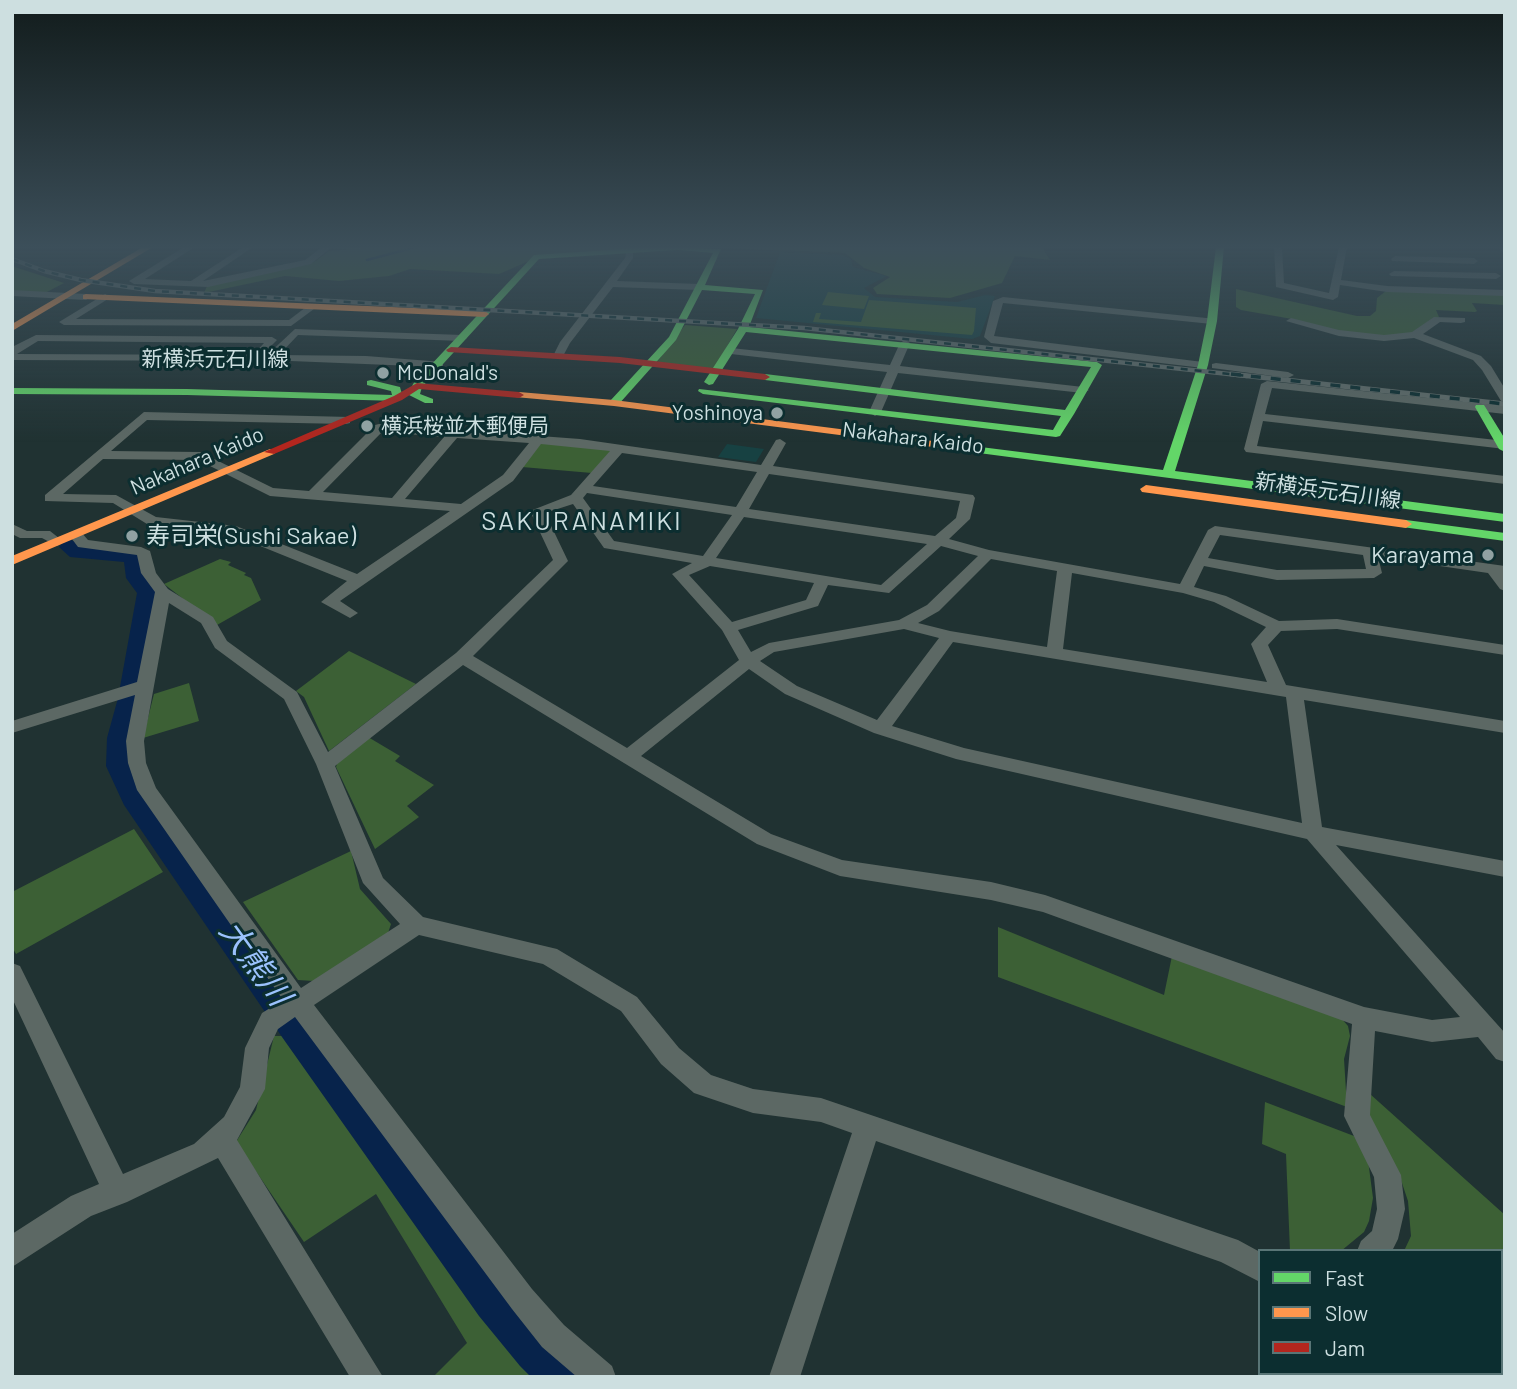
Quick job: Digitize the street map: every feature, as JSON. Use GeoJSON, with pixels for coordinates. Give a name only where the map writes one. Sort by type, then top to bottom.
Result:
{"type":"FeatureCollection","features":[{"type":"Feature","properties":{"kind":"street"},"geometry":{"type":"LineString","coordinates":[[12,328],[39,312]]}},
{"type":"Feature","properties":{"kind":"street"},"geometry":{"type":"LineString","coordinates":[[81,312],[64,322],[290,323],[305,312]]}},
{"type":"Feature","properties":{"kind":"street"},"geometry":{"type":"LineString","coordinates":[[93,358],[153,312]]}},
{"type":"Feature","properties":{"kind":"street"},"geometry":{"type":"LineString","coordinates":[[438,312],[485,314]]}},
{"type":"Feature","properties":{"kind":"street"},"geometry":{"type":"LineString","coordinates":[[558,356],[565,342],[589,312]]}},
{"type":"Feature","properties":{"kind":"street"},"geometry":{"type":"LineString","coordinates":[[614,403],[673,338],[686,312]]}},
{"type":"Feature","properties":{"kind":"street"},"geometry":{"type":"LineString","coordinates":[[743,329],[905,343],[1097,365],[1056,434],[702,391],[731,351],[751,312]]}},
{"type":"Feature","properties":{"kind":"street"},"geometry":{"type":"LineString","coordinates":[[995,312],[989,337],[995,341],[1505,399]]}},
{"type":"Feature","properties":{"kind":"street"},"geometry":{"type":"LineString","coordinates":[[1127,312],[1212,320]]}},
{"type":"Feature","properties":{"kind":"street"},"geometry":{"type":"LineString","coordinates":[[1198,437],[1209,365],[1213,312]]}},
{"type":"Feature","properties":{"kind":"street"},"geometry":{"type":"LineString","coordinates":[[1208,496],[1181,474],[1209,365],[1223,330],[1225,312]]}},
{"type":"Feature","properties":{"kind":"street"},"geometry":{"type":"LineString","coordinates":[[429,401],[414,395],[417,386],[485,314]]}},
{"type":"Feature","properties":{"kind":"street"},"geometry":{"type":"LineString","coordinates":[[1415,335],[1438,319],[1461,320]]}},
{"type":"Feature","properties":{"kind":"street"},"geometry":{"type":"LineString","coordinates":[[1291,321],[1355,336],[1384,338],[1415,335],[1478,358],[1505,399]]}},
{"type":"Feature","properties":{"kind":"street"},"geometry":{"type":"LineString","coordinates":[[439,363],[270,358],[295,332],[650,363],[1069,414]]}},
{"type":"Feature","properties":{"kind":"street"},"geometry":{"type":"LineString","coordinates":[[36,338],[272,340],[256,358],[93,358],[12,354],[36,338]]}},
{"type":"Feature","properties":{"kind":"street"},"geometry":{"type":"LineString","coordinates":[[875,412],[905,343]]}},
{"type":"Feature","properties":{"kind":"street"},"geometry":{"type":"LineString","coordinates":[[731,351],[1083,390]]}},
{"type":"Feature","properties":{"kind":"street","name":"新横浜元石川線"},"geometry":{"type":"LineString","coordinates":[[12,379],[262,380],[417,386]]}},
{"type":"Feature","properties":{"kind":"street"},"geometry":{"type":"LineString","coordinates":[[371,383],[396,390],[398,398]]}},
{"type":"Feature","properties":{"kind":"street"},"geometry":{"type":"LineString","coordinates":[[1505,410],[1267,384],[1250,449],[1505,480]]}},
{"type":"Feature","properties":{"kind":"street","name":"Nakahara Kaido"},"geometry":{"type":"LineString","coordinates":[[12,561],[136,511],[398,398],[417,386],[614,403],[1181,474]]}},
{"type":"Feature","properties":{"kind":"street","name":"新横浜元石川線"},"geometry":{"type":"LineString","coordinates":[[12,391],[187,392],[398,398]]}},
{"type":"Feature","properties":{"kind":"street","name":"Nakahara Kaido"},"geometry":{"type":"LineString","coordinates":[[398,398],[601,418]]}},
{"type":"Feature","properties":{"kind":"street"},"geometry":{"type":"LineString","coordinates":[[788,426],[802,403]]}},
{"type":"Feature","properties":{"kind":"street"},"geometry":{"type":"LineString","coordinates":[[1480,407],[1504,446]]}},
{"type":"Feature","properties":{"kind":"street"},"geometry":{"type":"LineString","coordinates":[[346,420],[144,416],[50,498],[116,499],[152,521],[231,529],[358,580]]}},
{"type":"Feature","properties":{"kind":"street"},"geometry":{"type":"LineString","coordinates":[[1258,416],[1504,446]]}},
{"type":"Feature","properties":{"kind":"street"},"geometry":{"type":"LineString","coordinates":[[312,496],[379,428],[619,447],[968,498],[963,519],[884,590],[609,545],[581,493]]}},
{"type":"Feature","properties":{"kind":"street"},"geometry":{"type":"LineString","coordinates":[[395,503],[455,432]]}},
{"type":"Feature","properties":{"kind":"street"},"geometry":{"type":"LineString","coordinates":[[351,614],[329,602],[461,508],[508,478],[538,439]]}},
{"type":"Feature","properties":{"kind":"street"},"geometry":{"type":"LineString","coordinates":[[780,443],[740,513],[706,562],[680,575],[729,628],[748,661],[792,690],[880,729],[1001,763],[1312,833],[1505,869]]}},
{"type":"Feature","properties":{"kind":"street"},"geometry":{"type":"LineString","coordinates":[[325,764],[462,657],[561,561],[537,511],[581,493],[619,447]]}},
{"type":"Feature","properties":{"kind":"street"},"geometry":{"type":"LineString","coordinates":[[100,455],[200,456],[270,492],[461,508]]}},
{"type":"Feature","properties":{"kind":"street","name":"新横浜元石川線"},"geometry":{"type":"LineString","coordinates":[[1505,518],[1181,474],[1140,488],[1505,537]]}},
{"type":"Feature","properties":{"kind":"street"},"geometry":{"type":"LineString","coordinates":[[581,493],[939,541],[989,554],[1185,589],[1220,599],[1276,626],[1337,624],[1505,650]]}},
{"type":"Feature","properties":{"kind":"street"},"geometry":{"type":"LineString","coordinates":[[12,528],[25,535],[45,534],[57,542]]}},
{"type":"Feature","properties":{"kind":"street"},"geometry":{"type":"LineString","coordinates":[[1185,589],[1215,530],[1499,570],[1505,586]]}},
{"type":"Feature","properties":{"kind":"street"},"geometry":{"type":"LineString","coordinates":[[76,535],[83,544],[141,551],[145,554],[149,573],[163,592],[207,620],[221,644],[291,696],[325,764],[374,883],[415,925],[549,956],[628,1004],[670,1056],[703,1085],[754,1101],[821,1110],[868,1125],[1228,1250],[1258,1267]]}},
{"type":"Feature","properties":{"kind":"street"},"geometry":{"type":"LineString","coordinates":[[1200,561],[1276,575],[1374,573],[1369,551]]}},
{"type":"Feature","properties":{"kind":"street"},"geometry":{"type":"LineString","coordinates":[[627,758],[748,661],[769,648],[785,643],[904,624],[933,608],[989,554]]}},
{"type":"Feature","properties":{"kind":"street"},"geometry":{"type":"LineString","coordinates":[[1055,652],[1065,566]]}},
{"type":"Feature","properties":{"kind":"street"},"geometry":{"type":"LineString","coordinates":[[729,628],[812,603],[824,581]]}},
{"type":"Feature","properties":{"kind":"street"},"geometry":{"type":"LineString","coordinates":[[163,592],[139,687],[135,741],[138,763],[147,790],[298,1002],[522,1299],[553,1336],[601,1377]]}},
{"type":"Feature","properties":{"kind":"street"},"geometry":{"type":"LineString","coordinates":[[904,624],[949,636],[1286,689],[1505,727]]}},
{"type":"Feature","properties":{"kind":"street"},"geometry":{"type":"LineString","coordinates":[[1276,626],[1259,644],[1286,689],[1312,833],[1505,1051]]}},
{"type":"Feature","properties":{"kind":"street"},"geometry":{"type":"LineString","coordinates":[[880,729],[949,636]]}},
{"type":"Feature","properties":{"kind":"street"},"geometry":{"type":"LineString","coordinates":[[462,657],[764,839],[840,868],[1003,893],[1045,904],[1364,1018],[1432,1031],[1484,1026]]}},
{"type":"Feature","properties":{"kind":"street"},"geometry":{"type":"LineString","coordinates":[[12,727],[139,687]]}},
{"type":"Feature","properties":{"kind":"street"},"geometry":{"type":"LineString","coordinates":[[12,1253],[30,1237],[81,1206],[203,1153],[233,1126],[252,1089],[257,1048],[270,1021],[415,925]]}},
{"type":"Feature","properties":{"kind":"street"},"geometry":{"type":"LineString","coordinates":[[12,972],[117,1192]]}},
{"type":"Feature","properties":{"kind":"street"},"geometry":{"type":"LineString","coordinates":[[1364,1018],[1357,1116],[1387,1175],[1391,1209],[1384,1239],[1373,1249]]}},
{"type":"Feature","properties":{"kind":"street"},"geometry":{"type":"LineString","coordinates":[[784,1377],[868,1125]]}},
{"type":"Feature","properties":{"kind":"street"},"geometry":{"type":"LineString","coordinates":[[221,1138],[368,1377]]}},
{"type":"Feature","properties":{"kind":"shaded area"},"geometry":{"type":"Polygon","coordinates":[[[758,312],[989,312],[980,336],[972,339],[756,318],[758,312]]]}},
{"type":"Feature","properties":{"kind":"shaded area"},"geometry":{"type":"Polygon","coordinates":[[[727,444],[764,449],[756,462],[718,457],[727,444]]]}},
{"type":"Feature","properties":{"kind":"green space"},"geometry":{"type":"Polygon","coordinates":[[[865,312],[976,312],[972,335],[813,322],[816,313],[821,313],[819,319],[861,322],[865,312]]]}},
{"type":"Feature","properties":{"kind":"green space"},"geometry":{"type":"Polygon","coordinates":[[[1251,312],[1338,312],[1370,316],[1375,312],[1437,312],[1439,317],[1412,333],[1383,336],[1351,334],[1251,312]]]}},
{"type":"Feature","properties":{"kind":"green space"},"geometry":{"type":"Polygon","coordinates":[[[685,325],[737,329],[714,369],[657,362],[685,325]]]}},
{"type":"Feature","properties":{"kind":"green space"},"geometry":{"type":"Polygon","coordinates":[[[542,442],[612,450],[592,473],[522,467],[542,442]]]}},
{"type":"Feature","properties":{"kind":"green space"},"geometry":{"type":"Polygon","coordinates":[[[220,559],[231,562],[228,565],[251,578],[261,600],[217,625],[164,584],[220,559]]]}},
{"type":"Feature","properties":{"kind":"green space"},"geometry":{"type":"Polygon","coordinates":[[[349,651],[416,684],[329,751],[304,697],[296,691],[349,651]]]}},
{"type":"Feature","properties":{"kind":"green space"},"geometry":{"type":"Polygon","coordinates":[[[189,683],[199,721],[143,738],[154,694],[189,683]]]}},
{"type":"Feature","properties":{"kind":"green space"},"geometry":{"type":"Polygon","coordinates":[[[368,737],[400,756],[395,761],[434,785],[407,806],[419,817],[375,849],[336,767],[338,761],[368,737]]]}},
{"type":"Feature","properties":{"kind":"green space"},"geometry":{"type":"Polygon","coordinates":[[[134,829],[163,872],[16,954],[12,947],[12,892],[134,829]]]}},
{"type":"Feature","properties":{"kind":"green space"},"geometry":{"type":"Polygon","coordinates":[[[351,851],[360,889],[391,924],[388,933],[314,981],[298,980],[243,902],[351,851]]]}},
{"type":"Feature","properties":{"kind":"green space"},"geometry":{"type":"Polygon","coordinates":[[[998,927],[1164,995],[1172,956],[1341,1018],[1348,1026],[1350,1036],[1344,1059],[1347,1107],[998,977],[998,927]]]}},
{"type":"Feature","properties":{"kind":"green space"},"geometry":{"type":"Polygon","coordinates":[[[274,1036],[289,1036],[400,1180],[500,1317],[527,1351],[554,1377],[433,1377],[467,1343],[376,1194],[304,1242],[236,1142],[256,1110],[274,1036]]]}},
{"type":"Feature","properties":{"kind":"green space"},"geometry":{"type":"Polygon","coordinates":[[[1370,1094],[1505,1215],[1505,1335],[1503,1249],[1405,1249],[1411,1236],[1408,1201],[1400,1177],[1368,1119],[1370,1094]]]}},
{"type":"Feature","properties":{"kind":"green space"},"geometry":{"type":"Polygon","coordinates":[[[1265,1102],[1354,1136],[1368,1160],[1373,1198],[1364,1232],[1343,1249],[1290,1249],[1286,1154],[1262,1144],[1265,1102]]]}},
{"type":"Feature","properties":{"kind":"waterway","name":"大熊川"},"geometry":{"type":"LineString","coordinates":[[71,547],[78,552],[108,552],[135,557],[138,578],[149,593],[132,698],[122,738],[121,766],[135,797],[296,1025],[496,1299],[537,1349],[568,1377]]}},
{"type":"Feature","properties":{"kind":"railway"},"geometry":{"type":"LineString","coordinates":[[520,312],[804,328],[1247,376]]}},
{"type":"Feature","properties":{"kind":"railway"},"geometry":{"type":"LineString","coordinates":[[1231,374],[1505,404]]}},
{"type":"Feature","properties":{"kind":"traffic: fast"},"geometry":{"type":"LineString","coordinates":[[429,401],[414,395],[417,386],[486,312]]}},
{"type":"Feature","properties":{"kind":"traffic: fast"},"geometry":{"type":"LineString","coordinates":[[614,403],[673,338],[687,312]]}},
{"type":"Feature","properties":{"kind":"traffic: fast"},"geometry":{"type":"LineString","coordinates":[[709,382],[751,312]]}},
{"type":"Feature","properties":{"kind":"traffic: fast"},"geometry":{"type":"LineString","coordinates":[[933,444],[1168,474],[1203,365],[1213,312]]}},
{"type":"Feature","properties":{"kind":"traffic: fast"},"geometry":{"type":"LineString","coordinates":[[703,391],[1056,434],[1097,365],[743,329]]}},
{"type":"Feature","properties":{"kind":"traffic: fast"},"geometry":{"type":"LineString","coordinates":[[765,377],[1069,414]]}},
{"type":"Feature","properties":{"kind":"traffic: fast"},"geometry":{"type":"LineString","coordinates":[[12,391],[187,392],[398,398],[396,389],[371,383]]}},
{"type":"Feature","properties":{"kind":"traffic: fast"},"geometry":{"type":"LineString","coordinates":[[1480,407],[1505,449]]}},
{"type":"Feature","properties":{"kind":"traffic: fast"},"geometry":{"type":"LineString","coordinates":[[1168,474],[1505,518]]}},
{"type":"Feature","properties":{"kind":"traffic: fast"},"geometry":{"type":"LineString","coordinates":[[1406,524],[1505,537]]}},
{"type":"Feature","properties":{"kind":"traffic: slow"},"geometry":{"type":"LineString","coordinates":[[12,328],[39,312]]}},
{"type":"Feature","properties":{"kind":"traffic: slow"},"geometry":{"type":"LineString","coordinates":[[434,312],[485,314]]}},
{"type":"Feature","properties":{"kind":"traffic: slow"},"geometry":{"type":"LineString","coordinates":[[519,395],[614,403],[933,444]]}},
{"type":"Feature","properties":{"kind":"traffic: slow"},"geometry":{"type":"LineString","coordinates":[[12,561],[270,452]]}},
{"type":"Feature","properties":{"kind":"traffic: slow"},"geometry":{"type":"LineString","coordinates":[[1146,489],[1406,524]]}},
{"type":"Feature","properties":{"kind":"traffic: jam"},"geometry":{"type":"LineString","coordinates":[[451,350],[620,360],[765,377]]}},
{"type":"Feature","properties":{"kind":"traffic: jam"},"geometry":{"type":"LineString","coordinates":[[270,452],[398,398],[417,386],[519,395]]}},
{"type":"Feature","properties":{"kind":"place","name":"McDonald's"},"geometry":{"type":"Point","coordinates":[383,373]}},
{"type":"Feature","properties":{"kind":"place","name":"Yoshinoya"},"geometry":{"type":"Point","coordinates":[777,413]}},
{"type":"Feature","properties":{"kind":"place","name":"横浜桜並木郵便局"},"geometry":{"type":"Point","coordinates":[367,426]}},
{"type":"Feature","properties":{"kind":"place","name":"寿司栄(Sushi Sakae)"},"geometry":{"type":"Point","coordinates":[132,536]}},
{"type":"Feature","properties":{"kind":"place","name":"Karayama"},"geometry":{"type":"Point","coordinates":[1488,555]}},
{"type":"Feature","properties":{"kind":"district","name":"SAKURANAMIKI"},"geometry":{"type":"Point","coordinates":[582,521]}}]}
